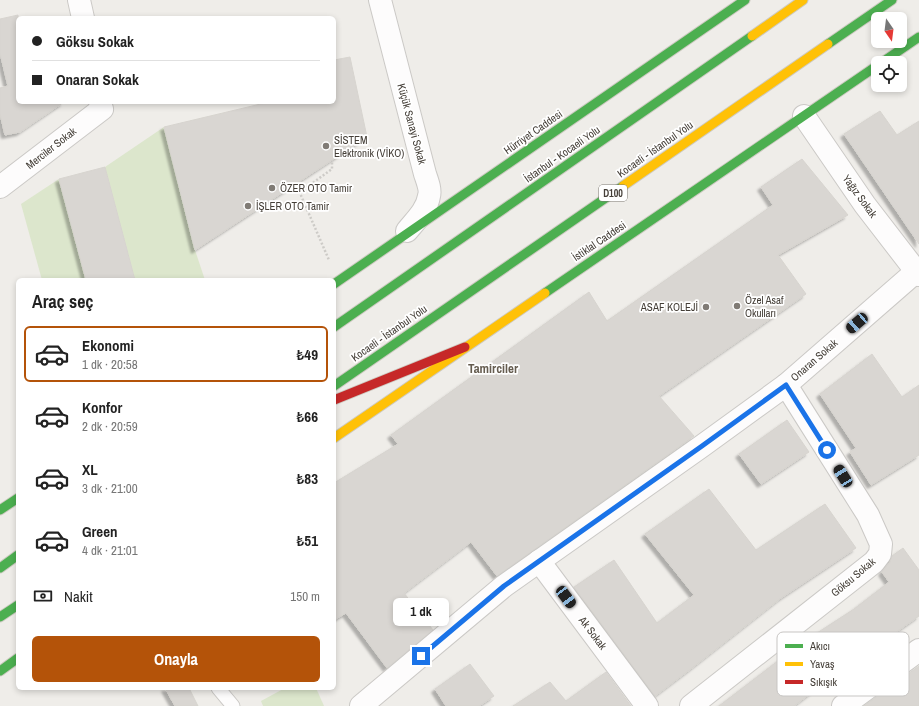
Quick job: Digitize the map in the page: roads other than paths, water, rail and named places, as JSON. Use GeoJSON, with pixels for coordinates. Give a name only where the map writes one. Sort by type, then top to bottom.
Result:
{"type":"FeatureCollection","features":[{"type":"Feature","properties":{"kind":"main road","name":"Hürriyet Caddesi"},"geometry":{"type":"LineString","coordinates":[[336,283],[746,0]]}},
{"type":"Feature","properties":{"kind":"main road","name":"İstanbul - Kocaeli Yolu"},"geometry":{"type":"LineString","coordinates":[[336,326],[803,0]]}},
{"type":"Feature","properties":{"kind":"main road","name":"Kocaeli - İstanbul Yolu"},"geometry":{"type":"LineString","coordinates":[[336,385],[892,0]]}},
{"type":"Feature","properties":{"kind":"main road"},"geometry":{"type":"LineString","coordinates":[[891,56],[919,37]]}},
{"type":"Feature","properties":{"kind":"main road","name":"İstiklal Caddesi"},"geometry":{"type":"LineString","coordinates":[[336,437],[871,70]]}},
{"type":"Feature","properties":{"kind":"main road"},"geometry":{"type":"LineString","coordinates":[[336,399],[465,347]]}},
{"type":"Feature","properties":{"kind":"main road"},"geometry":{"type":"LineString","coordinates":[[0,510],[16,499]]}},
{"type":"Feature","properties":{"kind":"main road"},"geometry":{"type":"LineString","coordinates":[[0,568],[16,556]]}},
{"type":"Feature","properties":{"kind":"main road"},"geometry":{"type":"LineString","coordinates":[[0,617],[16,606]]}},
{"type":"Feature","properties":{"kind":"main road"},"geometry":{"type":"LineString","coordinates":[[0,671],[16,659]]}},
{"type":"Feature","properties":{"kind":"street"},"geometry":{"type":"LineString","coordinates":[[79,0],[83,16]]}},
{"type":"Feature","properties":{"kind":"street","name":"Küçük Sanayi Sokak"},"geometry":{"type":"LineString","coordinates":[[380,0],[430,195]]}},
{"type":"Feature","properties":{"kind":"street","name":"Merciler Sokak"},"geometry":{"type":"LineString","coordinates":[[0,187],[101,106]]}},
{"type":"Feature","properties":{"kind":"street","name":"Yağız Sokak"},"geometry":{"type":"LineString","coordinates":[[804,116],[865,205],[918,272]]}},
{"type":"Feature","properties":{"kind":"street"},"geometry":{"type":"LineString","coordinates":[[399,239],[418,219],[430,195],[456,193],[480,184]]}},
{"type":"Feature","properties":{"kind":"street","name":"Onaran Sokak"},"geometry":{"type":"LineString","coordinates":[[361,706],[504,586],[786,385],[918,272]]}},
{"type":"Feature","properties":{"kind":"street","name":"Göksu Sokak"},"geometry":{"type":"LineString","coordinates":[[785,632],[874,562],[880,554],[881,544],[868,515],[786,385]]}},
{"type":"Feature","properties":{"kind":"street","name":"Ak Sokak"},"geometry":{"type":"LineString","coordinates":[[539,561],[647,706]]}},
{"type":"Feature","properties":{"kind":"street","name":"Göksu Sokak"},"geometry":{"type":"LineString","coordinates":[[691,706],[777,638]]}},
{"type":"Feature","properties":{"kind":"street"},"geometry":{"type":"LineString","coordinates":[[909,657],[919,650]]}},
{"type":"Feature","properties":{"kind":"street"},"geometry":{"type":"LineString","coordinates":[[843,706],[857,696]]}},
{"type":"Feature","properties":{"kind":"lane"},"geometry":{"type":"LineString","coordinates":[[220,690],[233,706]]}},
{"type":"Feature","properties":{"kind":"place","name":"SİSTEM Elektronik (VİKO)"},"geometry":{"type":"Point","coordinates":[326,146]}},
{"type":"Feature","properties":{"kind":"place","name":"ÖZER OTO Tamir"},"geometry":{"type":"Point","coordinates":[272,188]}},
{"type":"Feature","properties":{"kind":"place","name":"İŞLER OTO Tamir"},"geometry":{"type":"Point","coordinates":[248,206]}},
{"type":"Feature","properties":{"kind":"place","name":"Özel Asaf Okulları"},"geometry":{"type":"Point","coordinates":[737,306]}},
{"type":"Feature","properties":{"kind":"place","name":"ASAF KOLEJİ"},"geometry":{"type":"Point","coordinates":[706,307]}},
{"type":"Feature","properties":{"kind":"district","name":"Tamirciler"},"geometry":{"type":"Point","coordinates":[493,368]}}]}
